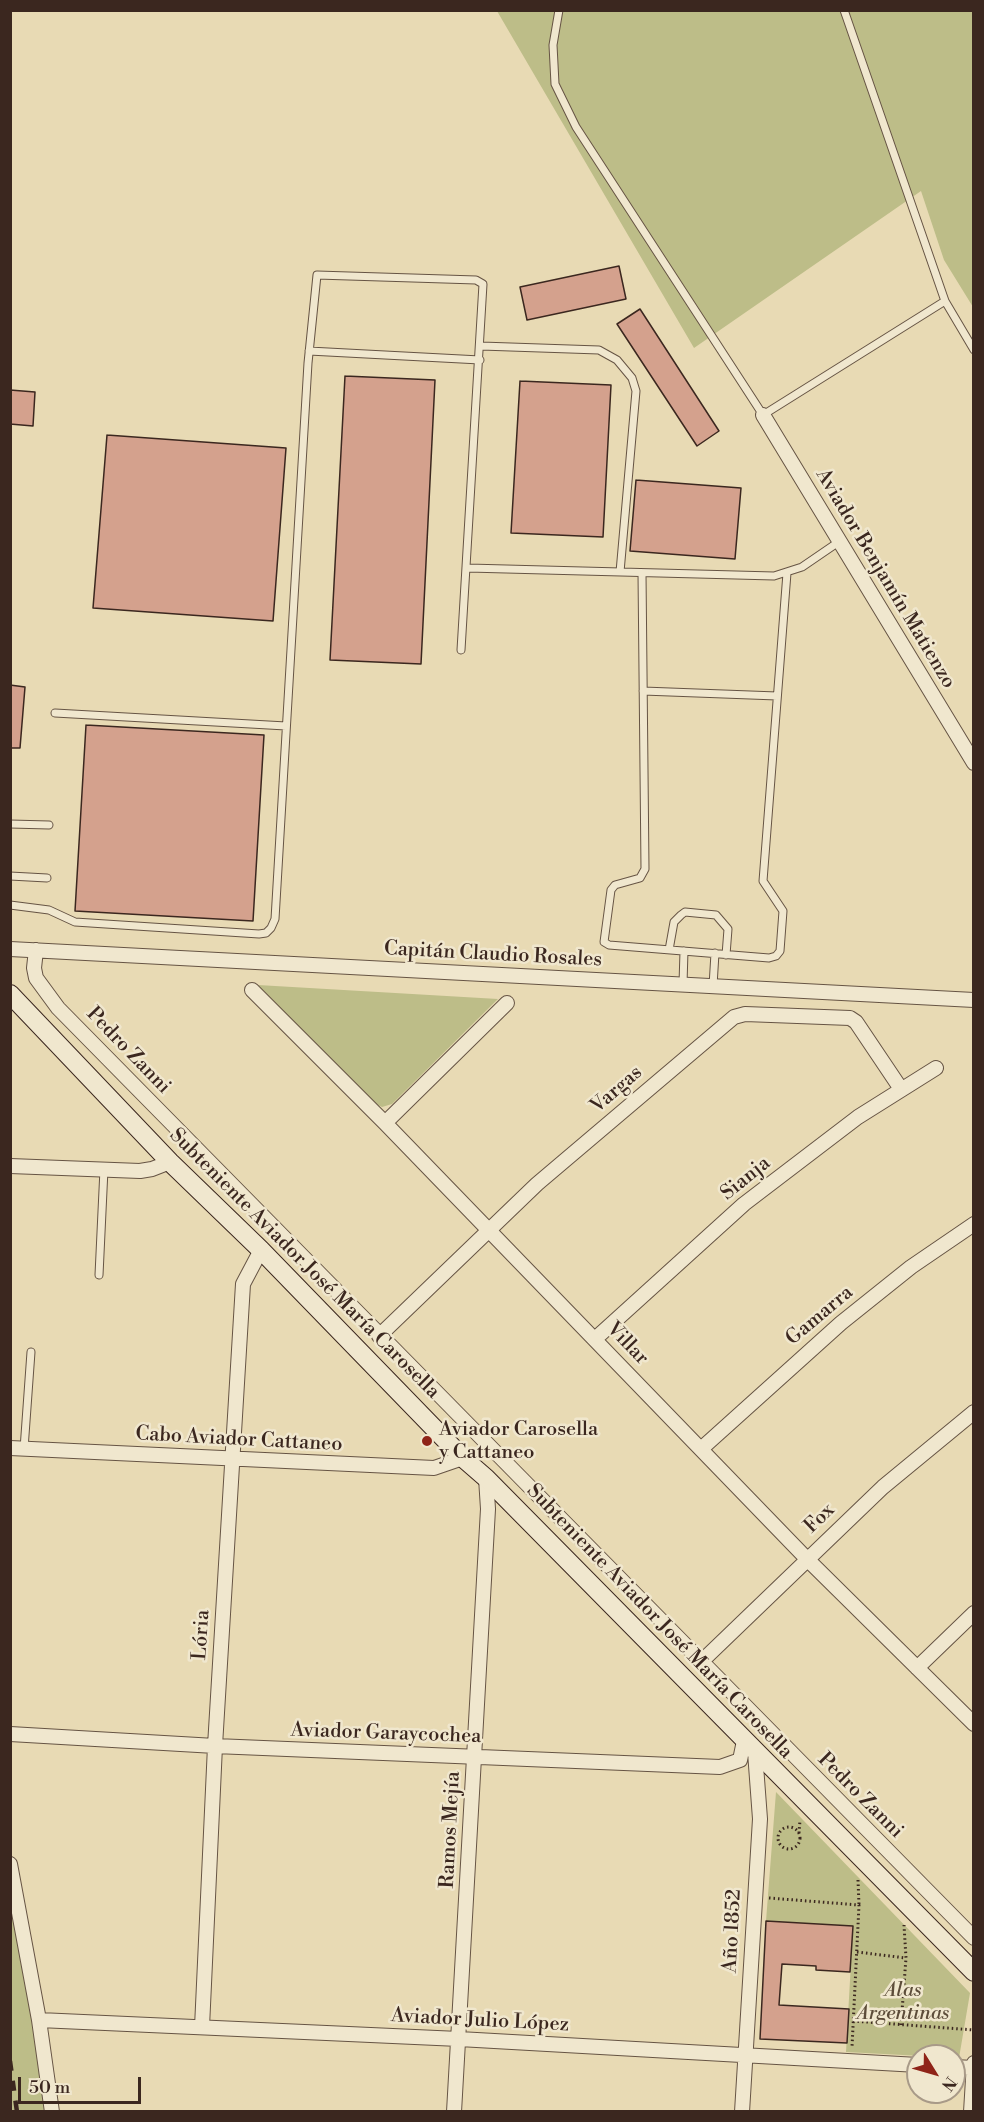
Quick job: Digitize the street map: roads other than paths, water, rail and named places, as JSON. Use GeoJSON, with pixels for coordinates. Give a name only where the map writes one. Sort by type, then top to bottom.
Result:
{"type":"FeatureCollection","features":[{"type":"Feature","properties":{"kind":"street","name":"Aviador Benjamín Matienzo"},"geometry":{"type":"LineString","coordinates":[[763,415],[974,763]]}},
{"type":"Feature","properties":{"kind":"street","name":"Capitán Claudio Rosales"},"geometry":{"type":"LineString","coordinates":[[10,949],[974,1000]]}},
{"type":"Feature","properties":{"kind":"street","name":"Pedro Zanni"},"geometry":{"type":"LineString","coordinates":[[36,950],[34,968],[36,978],[58,1008],[974,1938]]}},
{"type":"Feature","properties":{"kind":"street","name":"Villar"},"geometry":{"type":"LineString","coordinates":[[252,990],[385,1123],[807,1559],[974,1724]]}},
{"type":"Feature","properties":{"kind":"street","name":"Subteniente Aviador José María Carosella"},"geometry":{"type":"LineString","coordinates":[[10,994],[170,1161],[261,1250],[463,1458],[486,1478],[749,1747],[974,1972]]}},
{"type":"Feature","properties":{"kind":"street"},"geometry":{"type":"LineString","coordinates":[[385,1123],[507,1003]]}},
{"type":"Feature","properties":{"kind":"street","name":"Vargas"},"geometry":{"type":"LineString","coordinates":[[379,1336],[487,1229],[734,1017],[745,1014],[850,1018],[856,1022],[901,1089]]}},
{"type":"Feature","properties":{"kind":"street","name":"Sianja"},"geometry":{"type":"LineString","coordinates":[[595,1339],[744,1204],[858,1118],[936,1068]]}},
{"type":"Feature","properties":{"kind":"street"},"geometry":{"type":"LineString","coordinates":[[10,1166],[140,1171],[152,1169],[170,1161]]}},
{"type":"Feature","properties":{"kind":"street","name":"Gamarra"},"geometry":{"type":"LineString","coordinates":[[701,1449],[766,1388],[841,1323],[911,1267],[974,1224]]}},
{"type":"Feature","properties":{"kind":"street","name":"Lória"},"geometry":{"type":"LineString","coordinates":[[201,2027],[215,1746],[243,1284],[261,1250]]}},
{"type":"Feature","properties":{"kind":"street","name":"Fox"},"geometry":{"type":"LineString","coordinates":[[701,1662],[883,1487],[974,1412]]}},
{"type":"Feature","properties":{"kind":"street","name":"Cabo Aviador Cattaneo"},"geometry":{"type":"LineString","coordinates":[[17,1449],[434,1468],[463,1458]]}},
{"type":"Feature","properties":{"kind":"street","name":"Ramos Mejía"},"geometry":{"type":"LineString","coordinates":[[454,2112],[488,1509],[486,1478]]}},
{"type":"Feature","properties":{"kind":"street"},"geometry":{"type":"LineString","coordinates":[[917,1668],[974,1613]]}},
{"type":"Feature","properties":{"kind":"street","name":"Aviador Garaycochea"},"geometry":{"type":"LineString","coordinates":[[10,1734],[215,1746],[720,1767],[740,1760],[749,1747]]}},
{"type":"Feature","properties":{"kind":"street","name":"Año 1852"},"geometry":{"type":"LineString","coordinates":[[742,2112],[760,1819],[749,1747]]}},
{"type":"Feature","properties":{"kind":"street"},"geometry":{"type":"LineString","coordinates":[[10,1864],[39,2020],[52,2112]]}},
{"type":"Feature","properties":{"kind":"street","name":"Aviador Julio López"},"geometry":{"type":"LineString","coordinates":[[39,2020],[459,2039],[906,2064]]}},
{"type":"Feature","properties":{"kind":"street"},"geometry":{"type":"LineString","coordinates":[[971,2112],[973,2066]]}},
{"type":"Feature","properties":{"kind":"lane"},"geometry":{"type":"LineString","coordinates":[[560,10],[553,45],[555,84],[576,127],[763,415],[945,301]]}},
{"type":"Feature","properties":{"kind":"lane"},"geometry":{"type":"LineString","coordinates":[[844,10],[939,290],[974,350]]}},
{"type":"Feature","properties":{"kind":"lane"},"geometry":{"type":"LineString","coordinates":[[10,905],[49,910],[75,922],[266,933],[275,919],[309,351],[317,275],[476,280],[483,284],[468,568],[461,650]]}},
{"type":"Feature","properties":{"kind":"lane"},"geometry":{"type":"LineString","coordinates":[[481,346],[598,350],[617,360],[632,378],[636,391],[620,572]]}},
{"type":"Feature","properties":{"kind":"lane"},"geometry":{"type":"LineString","coordinates":[[309,351],[480,360]]}},
{"type":"Feature","properties":{"kind":"lane"},"geometry":{"type":"LineString","coordinates":[[468,568],[774,576],[802,567],[840,541]]}},
{"type":"Feature","properties":{"kind":"lane"},"geometry":{"type":"LineString","coordinates":[[642,573],[645,868],[640,878],[615,885],[611,890],[604,942],[609,945],[769,958],[776,956],[780,951],[783,911],[763,881],[787,573]]}},
{"type":"Feature","properties":{"kind":"lane"},"geometry":{"type":"LineString","coordinates":[[643,691],[777,696]]}},
{"type":"Feature","properties":{"kind":"lane"},"geometry":{"type":"LineString","coordinates":[[56,713],[286,726]]}},
{"type":"Feature","properties":{"kind":"lane"},"geometry":{"type":"LineString","coordinates":[[10,824],[49,825]]}},
{"type":"Feature","properties":{"kind":"lane"},"geometry":{"type":"LineString","coordinates":[[10,876],[46,878]]}},
{"type":"Feature","properties":{"kind":"lane"},"geometry":{"type":"LineString","coordinates":[[669,950],[674,922],[685,912],[716,915],[728,929],[726,955]]}},
{"type":"Feature","properties":{"kind":"lane"},"geometry":{"type":"LineString","coordinates":[[684,951],[684,985]]}},
{"type":"Feature","properties":{"kind":"lane"},"geometry":{"type":"LineString","coordinates":[[713,986],[715,953]]}},
{"type":"Feature","properties":{"kind":"lane"},"geometry":{"type":"LineString","coordinates":[[99,1275],[104,1169]]}},
{"type":"Feature","properties":{"kind":"lane"},"geometry":{"type":"LineString","coordinates":[[17,1449],[31,1352]]}},
{"type":"Feature","properties":{"kind":"railway"},"geometry":{"type":"LineString","coordinates":[[10,2061],[17,2112]]}},
{"type":"Feature","properties":{"kind":"place","name":"Aviador Carosella y Cattaneo"},"geometry":{"type":"Point","coordinates":[427,1441]}},
{"type":"Feature","properties":{"kind":"park label","name":"Alas Argentinas"},"geometry":{"type":"Point","coordinates":[903,2002]}}]}
